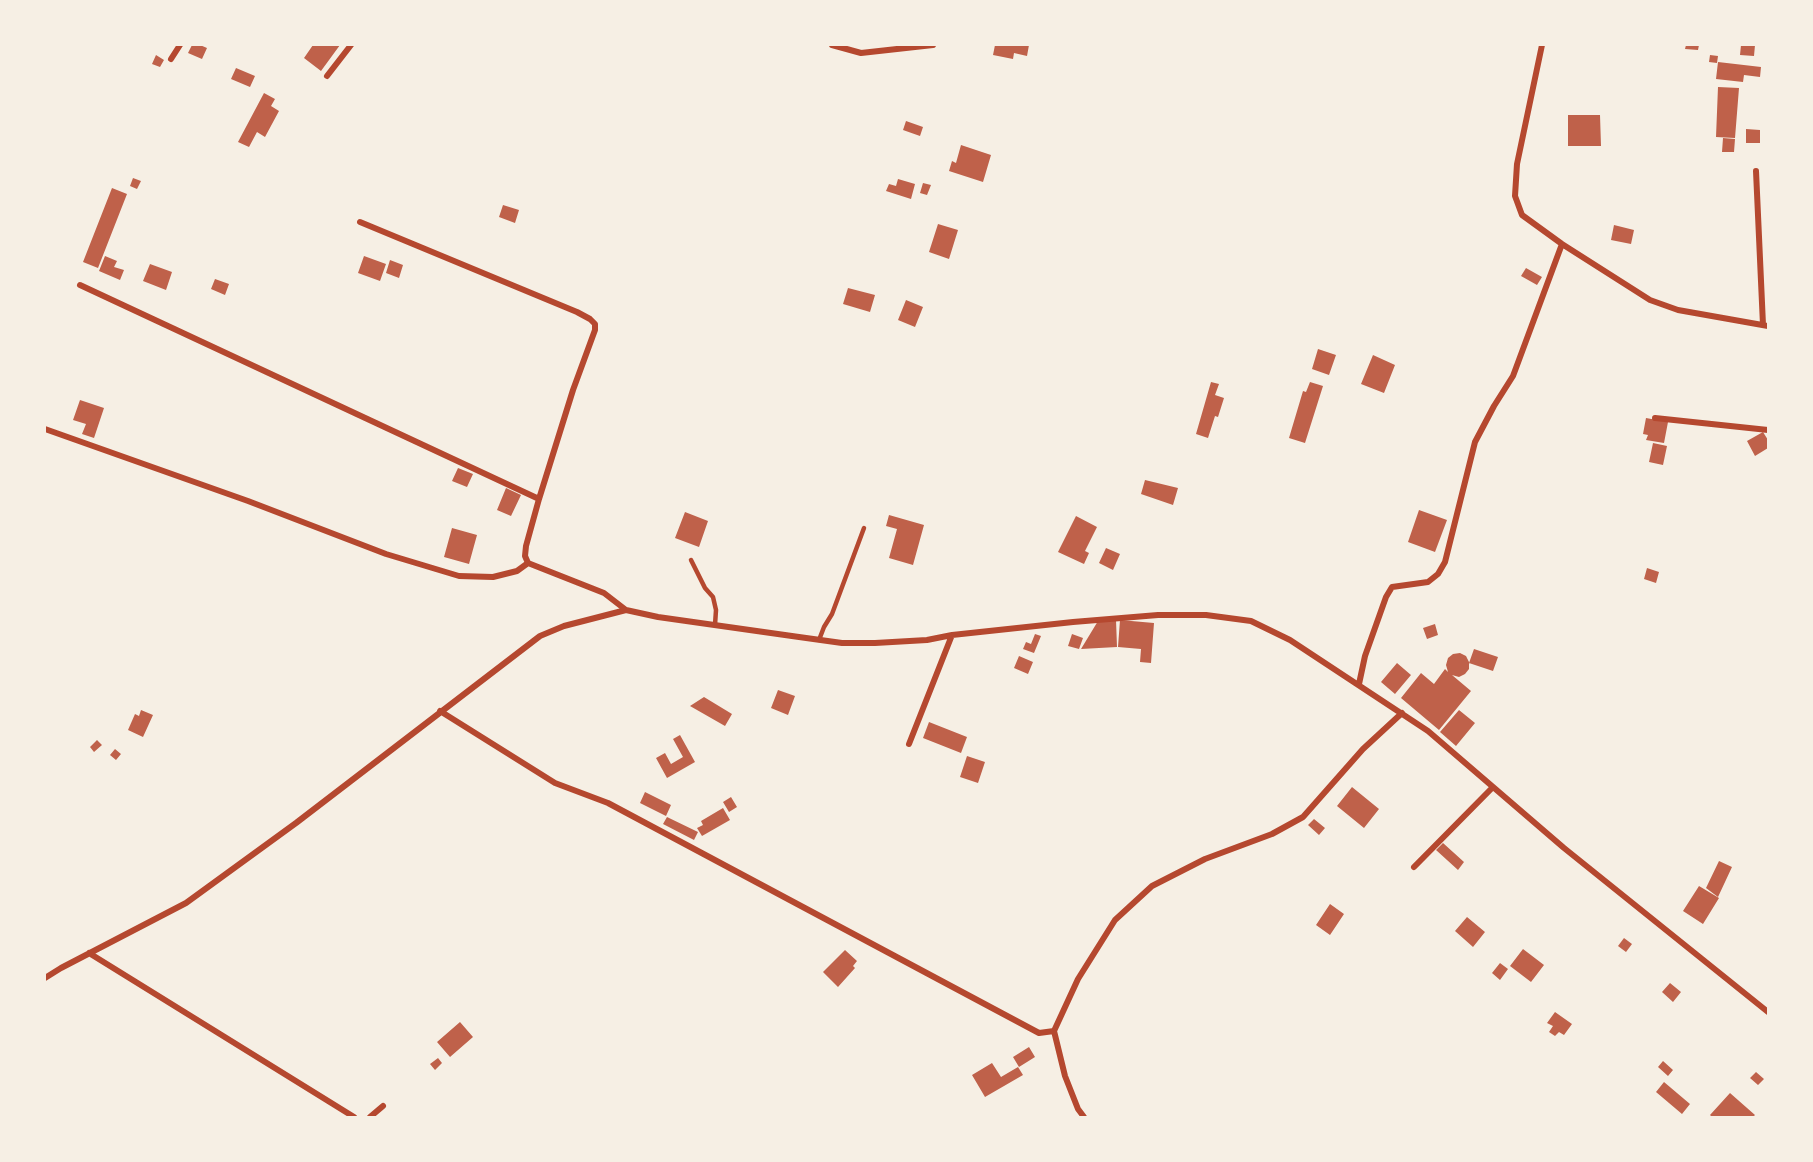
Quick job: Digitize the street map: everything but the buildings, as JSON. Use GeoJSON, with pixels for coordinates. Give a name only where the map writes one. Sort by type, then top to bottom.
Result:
{"type":"FeatureCollection","features":[{"type":"Feature","properties":{"kind":"street"},"geometry":{"type":"LineString","coordinates":[[171,59],[180,45]]}},
{"type":"Feature","properties":{"kind":"street"},"geometry":{"type":"LineString","coordinates":[[327,76],[351,45]]}},
{"type":"Feature","properties":{"kind":"street"},"geometry":{"type":"LineString","coordinates":[[832,45],[861,53],[914,49],[933,45]]}},
{"type":"Feature","properties":{"kind":"street"},"geometry":{"type":"LineString","coordinates":[[1542,45],[1517,164],[1515,196],[1522,214],[1562,244],[1650,300],[1678,310],[1766,326],[1756,171]]}},
{"type":"Feature","properties":{"kind":"street"},"geometry":{"type":"LineString","coordinates":[[360,222],[577,312],[595,324],[596,330],[573,390],[538,499],[526,546],[525,556],[528,563],[604,593],[626,610],[658,617],[819,640],[876,643],[927,640],[1027,626],[1158,615],[1206,615],[1251,621],[1290,640],[1428,731],[1573,855],[1768,1012]]}},
{"type":"Feature","properties":{"kind":"street"},"geometry":{"type":"LineString","coordinates":[[1359,684],[1368,646],[1392,587],[1428,582],[1438,574],[1445,562],[1475,442],[1513,376],[1562,244]]}},
{"type":"Feature","properties":{"kind":"street"},"geometry":{"type":"LineString","coordinates":[[80,285],[538,499]]}},
{"type":"Feature","properties":{"kind":"street"},"geometry":{"type":"LineString","coordinates":[[1655,418],[1768,430]]}},
{"type":"Feature","properties":{"kind":"street"},"geometry":{"type":"LineString","coordinates":[[45,429],[248,501],[386,554],[459,576],[493,577],[517,571],[528,563]]}},
{"type":"Feature","properties":{"kind":"street"},"geometry":{"type":"LineString","coordinates":[[45,978],[186,903],[296,823],[540,636],[564,626],[626,610]]}},
{"type":"Feature","properties":{"kind":"street"},"geometry":{"type":"LineString","coordinates":[[909,744],[952,635]]}},
{"type":"Feature","properties":{"kind":"street"},"geometry":{"type":"LineString","coordinates":[[440,711],[555,783],[608,803],[1039,1033],[1054,1031]]}},
{"type":"Feature","properties":{"kind":"street"},"geometry":{"type":"LineString","coordinates":[[1084,1117],[1065,1076],[1054,1031],[1078,979],[1115,920],[1152,886],[1205,860],[1272,834],[1303,817],[1363,749],[1402,713]]}},
{"type":"Feature","properties":{"kind":"street"},"geometry":{"type":"LineString","coordinates":[[1414,867],[1493,787]]}},
{"type":"Feature","properties":{"kind":"street"},"geometry":{"type":"LineString","coordinates":[[89,953],[354,1117]]}},
{"type":"Feature","properties":{"kind":"street"},"geometry":{"type":"LineString","coordinates":[[370,1117],[383,1106]]}},
{"type":"Feature","properties":{"kind":"lane"},"geometry":{"type":"LineString","coordinates":[[819,640],[832,614],[864,528]]}},
{"type":"Feature","properties":{"kind":"lane"},"geometry":{"type":"LineString","coordinates":[[691,560],[705,588],[713,597],[716,610],[715,625]]}}]}
